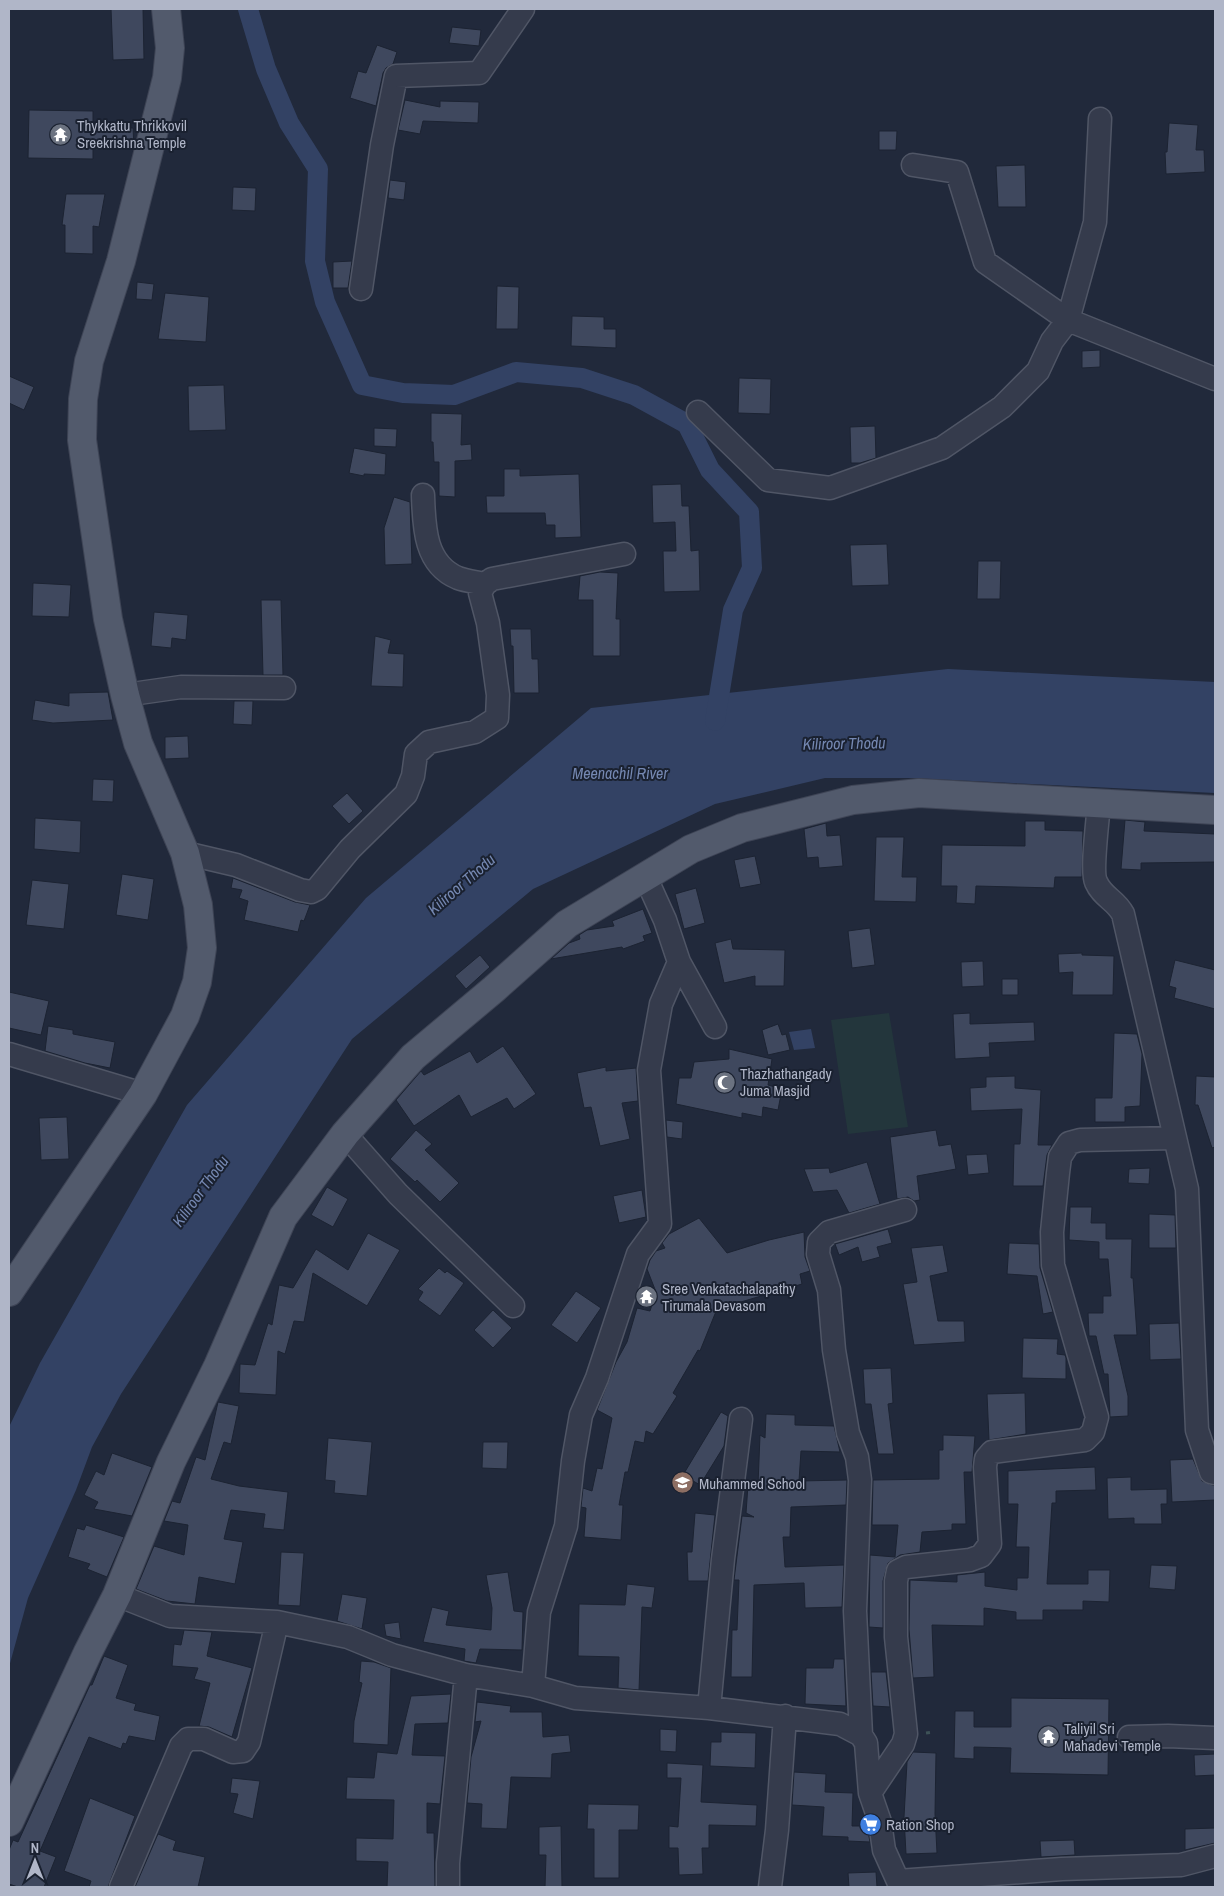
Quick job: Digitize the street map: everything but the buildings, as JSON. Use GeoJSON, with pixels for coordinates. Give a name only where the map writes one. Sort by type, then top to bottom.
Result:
{"type":"FeatureCollection","features":[{"type":"Feature","properties":{"kind":"main road"},"geometry":{"type":"LineString","coordinates":[[9,1292],[143,1094],[185,1016],[197,982],[202,948],[198,905],[185,853],[138,743],[125,695],[108,619],[82,440],[83,399],[89,361],[121,261],[167,78],[170,48],[166,9]]}},
{"type":"Feature","properties":{"kind":"main road"},"geometry":{"type":"LineString","coordinates":[[9,1822],[75,1679],[117,1595],[171,1462],[218,1366],[283,1217],[345,1134],[413,1057],[567,924],[646,878],[691,849],[742,828],[853,800],[919,793],[1215,810]]}},
{"type":"Feature","properties":{"kind":"street"},"geometry":{"type":"LineString","coordinates":[[361,289],[382,145],[396,76],[479,72],[523,9]]}},
{"type":"Feature","properties":{"kind":"street"},"geometry":{"type":"LineString","coordinates":[[698,412],[768,480],[830,488],[942,448],[1002,407],[1038,371],[1052,342],[1068,320],[1095,222],[1100,119]]}},
{"type":"Feature","properties":{"kind":"street"},"geometry":{"type":"LineString","coordinates":[[913,165],[957,172],[984,262],[1068,320],[1215,379]]}},
{"type":"Feature","properties":{"kind":"street"},"geometry":{"type":"LineString","coordinates":[[424,495],[425,535],[435,560],[446,571],[458,578],[485,584]]}},
{"type":"Feature","properties":{"kind":"street"},"geometry":{"type":"LineString","coordinates":[[185,853],[236,865],[300,890],[311,892],[317,889],[350,849],[406,794],[413,776],[416,754],[429,742],[475,732],[497,718],[498,696],[488,623],[480,593],[485,584],[492,579],[624,554]]}},
{"type":"Feature","properties":{"kind":"street"},"geometry":{"type":"LineString","coordinates":[[125,695],[181,688],[284,688]]}},
{"type":"Feature","properties":{"kind":"street"},"geometry":{"type":"LineString","coordinates":[[1099,803],[1095,881],[1104,896],[1117,903],[1123,914],[1187,1189],[1197,1430],[1211,1472],[1215,1473]]}},
{"type":"Feature","properties":{"kind":"street"},"geometry":{"type":"LineString","coordinates":[[646,878],[665,920],[679,962],[715,1027]]}},
{"type":"Feature","properties":{"kind":"street"},"geometry":{"type":"LineString","coordinates":[[533,1686],[539,1612],[566,1526],[573,1461],[581,1415],[597,1378],[638,1254],[660,1224],[649,1070],[661,1004],[679,962]]}},
{"type":"Feature","properties":{"kind":"street"},"geometry":{"type":"LineString","coordinates":[[9,1054],[143,1094]]}},
{"type":"Feature","properties":{"kind":"street"},"geometry":{"type":"LineString","coordinates":[[345,1134],[398,1194],[513,1306]]}},
{"type":"Feature","properties":{"kind":"street"},"geometry":{"type":"LineString","coordinates":[[870,1792],[903,1744],[906,1734],[896,1637],[896,1582],[898,1571],[906,1567],[970,1560],[981,1556],[990,1544],[985,1467],[986,1458],[992,1452],[1086,1440],[1093,1432],[1097,1417],[1053,1265],[1051,1248],[1060,1157],[1069,1143],[1080,1140],[1175,1138]]}},
{"type":"Feature","properties":{"kind":"street"},"geometry":{"type":"LineString","coordinates":[[905,1210],[829,1232],[819,1242],[818,1254],[829,1290],[834,1350],[848,1433],[857,1457],[860,1480],[855,1611],[861,1735],[868,1750],[870,1792],[880,1822],[884,1850],[899,1884],[1062,1869],[1181,1865],[1215,1856]]}},
{"type":"Feature","properties":{"kind":"street"},"geometry":{"type":"LineString","coordinates":[[709,1708],[723,1559],[741,1418]]}},
{"type":"Feature","properties":{"kind":"street"},"geometry":{"type":"LineString","coordinates":[[117,1595],[170,1616],[277,1622],[348,1637],[392,1655],[466,1676],[533,1686],[575,1698],[785,1716],[840,1724],[861,1735]]}},
{"type":"Feature","properties":{"kind":"street"},"geometry":{"type":"LineString","coordinates":[[121,1887],[181,1746],[188,1739],[204,1739],[233,1752],[243,1751],[249,1742],[277,1622]]}},
{"type":"Feature","properties":{"kind":"street"},"geometry":{"type":"LineString","coordinates":[[448,1887],[448,1863],[466,1676]]}},
{"type":"Feature","properties":{"kind":"street"},"geometry":{"type":"LineString","coordinates":[[770,1887],[785,1716]]}},
{"type":"Feature","properties":{"kind":"street"},"geometry":{"type":"LineString","coordinates":[[1129,1737],[1215,1738]]}},
{"type":"Feature","properties":{"kind":"shaded area"},"geometry":{"type":"Polygon","coordinates":[[[889,1013],[908,1127],[848,1134],[831,1020],[889,1013]]]}},
{"type":"Feature","properties":{"kind":"water","name":"Meenachil River"},"geometry":{"type":"Polygon","coordinates":[[[948,669],[1215,682],[1215,793],[912,778],[825,778],[715,804],[533,889],[352,1039],[121,1394],[92,1447],[76,1490],[28,1598],[9,1667],[9,1427],[40,1363],[187,1105],[366,898],[591,708],[948,669]]]}},
{"type":"Feature","properties":{"kind":"water"},"geometry":{"type":"Polygon","coordinates":[[[811,1029],[815,1048],[794,1050],[789,1032],[811,1029]]]}},
{"type":"Feature","properties":{"kind":"waterway"},"geometry":{"type":"LineString","coordinates":[[248,9],[266,69],[289,123],[318,169],[315,261],[325,302],[362,385],[403,393],[454,395],[516,372],[582,378],[634,395],[687,424],[710,470],[749,512],[752,568],[733,610],[715,721]]}},
{"type":"Feature","properties":{"kind":"place","name":"Thykkattu Thrikkovil Sreekrishna Temple"},"geometry":{"type":"Point","coordinates":[61,134]}},
{"type":"Feature","properties":{"kind":"place","name":"Thazhathangady Juma Masjid"},"geometry":{"type":"Point","coordinates":[724,1082]}},
{"type":"Feature","properties":{"kind":"place","name":"Sree Venkatachalapathy Tirumala Devasom"},"geometry":{"type":"Point","coordinates":[646,1297]}},
{"type":"Feature","properties":{"kind":"place","name":"Muhammed School"},"geometry":{"type":"Point","coordinates":[683,1483]}},
{"type":"Feature","properties":{"kind":"place","name":"Taliyil Sri Mahadevi Temple"},"geometry":{"type":"Point","coordinates":[1048,1737]}},
{"type":"Feature","properties":{"kind":"place","name":"Ration Shop"},"geometry":{"type":"Point","coordinates":[870,1824]}},
{"type":"Feature","properties":{"kind":"water label","name":"Kiliroor Thodu"},"geometry":{"type":"Point","coordinates":[844,743]}},
{"type":"Feature","properties":{"kind":"water label","name":"Kiliroor Thodu"},"geometry":{"type":"Point","coordinates":[461,884]}},
{"type":"Feature","properties":{"kind":"water label","name":"Kiliroor Thodu"},"geometry":{"type":"Point","coordinates":[200,1191]}}]}
